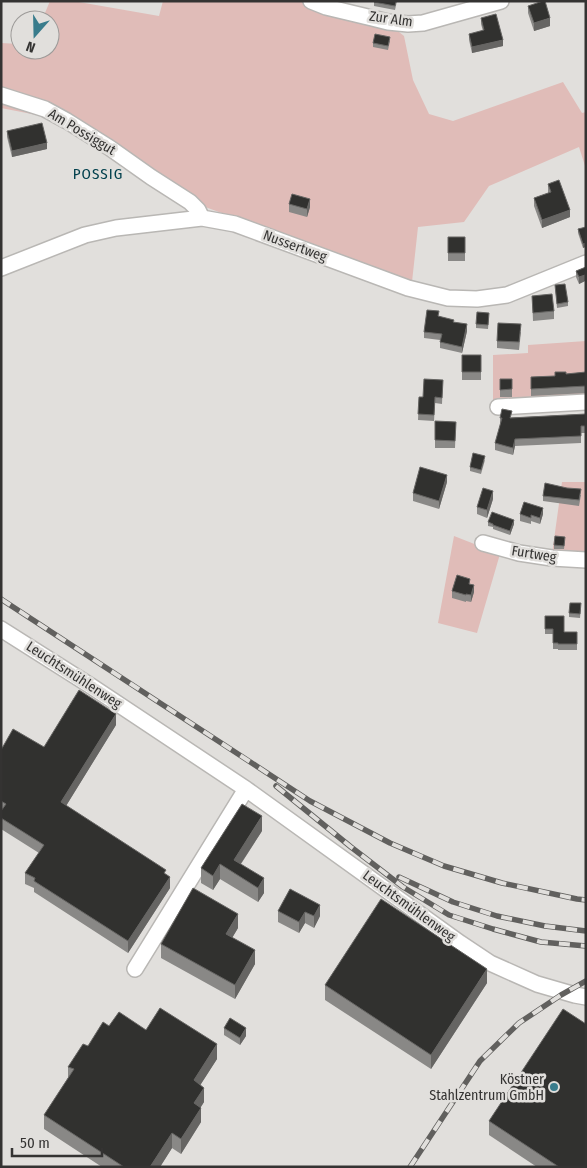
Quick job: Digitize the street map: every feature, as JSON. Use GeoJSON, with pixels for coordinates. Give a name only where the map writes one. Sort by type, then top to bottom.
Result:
{"type":"FeatureCollection","features":[{"type":"Feature","properties":{"kind":"street","name":"Zur Alm"},"geometry":{"type":"LineString","coordinates":[[310,1],[326,7],[388,22],[408,24],[423,23],[501,1]]}},
{"type":"Feature","properties":{"kind":"street","name":"Am Possiggut"},"geometry":{"type":"LineString","coordinates":[[1,95],[45,109],[67,121],[190,202],[198,210],[202,218]]}},
{"type":"Feature","properties":{"kind":"street","name":"Nussertweg"},"geometry":{"type":"LineString","coordinates":[[1,268],[85,235],[116,228],[202,218],[235,224],[408,288],[448,298],[477,299],[507,295],[586,263]]}},
{"type":"Feature","properties":{"kind":"street"},"geometry":{"type":"LineString","coordinates":[[498,407],[586,402]]}},
{"type":"Feature","properties":{"kind":"street","name":"Furtweg"},"geometry":{"type":"LineString","coordinates":[[483,543],[520,553],[552,558],[586,560]]}},
{"type":"Feature","properties":{"kind":"street","name":"Leuchtsmühlenweg"},"geometry":{"type":"LineString","coordinates":[[1,629],[246,789],[490,963],[538,984],[586,997]]}},
{"type":"Feature","properties":{"kind":"street"},"geometry":{"type":"LineString","coordinates":[[135,969],[246,789]]}},
{"type":"Feature","properties":{"kind":"shaded area"},"geometry":{"type":"Polygon","coordinates":[[[50,1],[73,1],[159,16],[163,1],[325,1],[394,28],[404,36],[413,80],[429,114],[453,121],[563,82],[582,113],[586,112],[586,169],[579,147],[489,186],[464,222],[418,227],[412,282],[197,204],[78,123],[1,108],[1,43],[10,43],[10,60],[60,60],[60,10],[46,10],[50,1]]]}},
{"type":"Feature","properties":{"kind":"shaded area"},"geometry":{"type":"Polygon","coordinates":[[[586,341],[586,398],[493,402],[493,355],[528,353],[528,345],[586,341]]]}},
{"type":"Feature","properties":{"kind":"shaded area"},"geometry":{"type":"Polygon","coordinates":[[[562,482],[586,482],[586,556],[552,554],[562,482]]]}},
{"type":"Feature","properties":{"kind":"shaded area"},"geometry":{"type":"Polygon","coordinates":[[[454,536],[500,554],[477,633],[438,623],[454,536]]]}},
{"type":"Feature","properties":{"kind":"building"},"geometry":{"type":"Polygon","coordinates":[[[374,1],[396,1],[395,6],[374,1]]]}},
{"type":"Feature","properties":{"kind":"building"},"geometry":{"type":"Polygon","coordinates":[[[545,1],[550,18],[534,23],[528,6],[545,1]]]}},
{"type":"Feature","properties":{"kind":"building"},"geometry":{"type":"Polygon","coordinates":[[[496,14],[503,40],[472,47],[469,34],[484,30],[481,18],[496,14]]]}},
{"type":"Feature","properties":{"kind":"building"},"geometry":{"type":"Polygon","coordinates":[[[375,34],[390,37],[388,46],[373,43],[375,34]]]}},
{"type":"Feature","properties":{"kind":"building"},"geometry":{"type":"Polygon","coordinates":[[[42,123],[47,143],[12,151],[7,131],[42,123]]]}},
{"type":"Feature","properties":{"kind":"building"},"geometry":{"type":"Polygon","coordinates":[[[559,180],[570,210],[542,220],[534,198],[551,192],[548,184],[559,180]]]}},
{"type":"Feature","properties":{"kind":"building"},"geometry":{"type":"Polygon","coordinates":[[[292,194],[310,199],[307,209],[289,204],[292,194]]]}},
{"type":"Feature","properties":{"kind":"building"},"geometry":{"type":"Polygon","coordinates":[[[586,227],[586,243],[583,244],[578,229],[586,227]]]}},
{"type":"Feature","properties":{"kind":"building"},"geometry":{"type":"Polygon","coordinates":[[[448,237],[465,237],[465,253],[448,253],[448,237]]]}},
{"type":"Feature","properties":{"kind":"building"},"geometry":{"type":"Polygon","coordinates":[[[586,267],[586,278],[585,275],[579,277],[576,271],[586,267]]]}},
{"type":"Feature","properties":{"kind":"building"},"geometry":{"type":"Polygon","coordinates":[[[565,284],[568,302],[557,304],[555,285],[565,284]]]}},
{"type":"Feature","properties":{"kind":"building"},"geometry":{"type":"Polygon","coordinates":[[[552,294],[554,311],[533,313],[532,296],[552,294]]]}},
{"type":"Feature","properties":{"kind":"building"},"geometry":{"type":"Polygon","coordinates":[[[427,310],[439,311],[438,316],[454,320],[453,322],[467,324],[462,347],[440,342],[442,334],[424,332],[427,310]]]}},
{"type":"Feature","properties":{"kind":"building"},"geometry":{"type":"Polygon","coordinates":[[[477,312],[489,313],[488,325],[476,324],[477,312]]]}},
{"type":"Feature","properties":{"kind":"building"},"geometry":{"type":"Polygon","coordinates":[[[498,323],[521,324],[519,342],[497,341],[498,323]]]}},
{"type":"Feature","properties":{"kind":"building"},"geometry":{"type":"Polygon","coordinates":[[[462,355],[481,355],[481,372],[462,372],[462,355]]]}},
{"type":"Feature","properties":{"kind":"building"},"geometry":{"type":"Polygon","coordinates":[[[555,372],[566,372],[566,374],[586,372],[586,386],[531,389],[531,377],[555,376],[555,372]]]}},
{"type":"Feature","properties":{"kind":"building"},"geometry":{"type":"Polygon","coordinates":[[[424,379],[443,380],[442,398],[435,397],[434,415],[418,414],[419,397],[423,397],[424,379]]]}},
{"type":"Feature","properties":{"kind":"building"},"geometry":{"type":"Polygon","coordinates":[[[500,379],[512,379],[512,389],[500,390],[500,379]]]}},
{"type":"Feature","properties":{"kind":"building"},"geometry":{"type":"Polygon","coordinates":[[[502,409],[512,411],[510,418],[586,414],[586,426],[581,426],[581,436],[515,439],[513,448],[495,443],[502,418],[500,418],[502,409]]]}},
{"type":"Feature","properties":{"kind":"building"},"geometry":{"type":"Polygon","coordinates":[[[435,421],[456,422],[455,441],[435,440],[435,421]]]}},
{"type":"Feature","properties":{"kind":"building"},"geometry":{"type":"Polygon","coordinates":[[[473,453],[485,456],[481,470],[470,467],[473,453]]]}},
{"type":"Feature","properties":{"kind":"building"},"geometry":{"type":"Polygon","coordinates":[[[420,467],[447,475],[439,501],[413,493],[420,467]]]}},
{"type":"Feature","properties":{"kind":"building"},"geometry":{"type":"Polygon","coordinates":[[[545,483],[581,489],[579,500],[543,496],[545,483]]]}},
{"type":"Feature","properties":{"kind":"building"},"geometry":{"type":"Polygon","coordinates":[[[483,488],[493,491],[487,510],[477,507],[483,488]]]}},
{"type":"Feature","properties":{"kind":"building"},"geometry":{"type":"Polygon","coordinates":[[[524,502],[543,508],[540,518],[531,515],[531,518],[520,514],[524,502]]]}},
{"type":"Feature","properties":{"kind":"building"},"geometry":{"type":"Polygon","coordinates":[[[492,512],[514,520],[510,531],[488,522],[492,512]]]}},
{"type":"Feature","properties":{"kind":"building"},"geometry":{"type":"Polygon","coordinates":[[[555,536],[565,537],[564,546],[554,545],[555,536]]]}},
{"type":"Feature","properties":{"kind":"building"},"geometry":{"type":"Polygon","coordinates":[[[457,575],[470,579],[469,584],[474,585],[471,595],[452,591],[457,575]]]}},
{"type":"Feature","properties":{"kind":"building"},"geometry":{"type":"Polygon","coordinates":[[[570,603],[581,603],[580,614],[569,613],[570,603]]]}},
{"type":"Feature","properties":{"kind":"building"},"geometry":{"type":"Polygon","coordinates":[[[545,616],[564,616],[564,632],[577,632],[577,644],[553,643],[553,629],[545,629],[545,616]]]}},
{"type":"Feature","properties":{"kind":"building"},"geometry":{"type":"Polygon","coordinates":[[[79,690],[116,714],[61,802],[166,870],[164,873],[170,877],[128,941],[34,881],[35,878],[25,873],[44,845],[1,818],[1,811],[6,804],[1,801],[1,750],[13,729],[44,747],[79,690]]]}},
{"type":"Feature","properties":{"kind":"building"},"geometry":{"type":"Polygon","coordinates":[[[242,804],[262,816],[234,860],[264,878],[258,888],[220,864],[213,876],[201,868],[242,804]]]}},
{"type":"Feature","properties":{"kind":"building"},"geometry":{"type":"Polygon","coordinates":[[[193,888],[238,914],[226,934],[255,950],[235,985],[161,944],[193,888]]]}},
{"type":"Feature","properties":{"kind":"building"},"geometry":{"type":"Polygon","coordinates":[[[290,889],[320,905],[314,916],[305,912],[299,922],[278,911],[290,889]]]}},
{"type":"Feature","properties":{"kind":"building"},"geometry":{"type":"Polygon","coordinates":[[[381,899],[487,969],[431,1055],[325,985],[381,899]]]}},
{"type":"Feature","properties":{"kind":"building"},"geometry":{"type":"Polygon","coordinates":[[[160,1008],[217,1044],[194,1080],[204,1088],[194,1103],[201,1108],[181,1139],[172,1133],[150,1167],[124,1167],[44,1115],[74,1069],[68,1067],[83,1044],[88,1046],[103,1022],[109,1026],[119,1012],[146,1030],[160,1008]]]}},
{"type":"Feature","properties":{"kind":"building","name":"Köstner Stahlzentrum GmbH"},"geometry":{"type":"Polygon","coordinates":[[[563,1009],[586,1024],[586,1167],[559,1167],[489,1121],[563,1009]]]}},
{"type":"Feature","properties":{"kind":"building"},"geometry":{"type":"Polygon","coordinates":[[[230,1018],[246,1028],[240,1038],[224,1028],[230,1018]]]}},
{"type":"Feature","properties":{"kind":"railway"},"geometry":{"type":"LineString","coordinates":[[1,599],[310,801],[390,843],[444,866],[502,883],[586,900]]}},
{"type":"Feature","properties":{"kind":"railway"},"geometry":{"type":"LineString","coordinates":[[276,786],[403,887],[449,915],[541,942],[586,946]]}},
{"type":"Feature","properties":{"kind":"railway"},"geometry":{"type":"LineString","coordinates":[[399,877],[453,902],[497,916],[545,926],[586,931]]}},
{"type":"Feature","properties":{"kind":"railway"},"geometry":{"type":"LineString","coordinates":[[410,1167],[480,1061],[519,1023],[586,981]]}},
{"type":"Feature","properties":{"kind":"place","name":"Köstner Stahlzentrum GmbH"},"geometry":{"type":"Point","coordinates":[554,1087]}},
{"type":"Feature","properties":{"kind":"district","name":"POSSIG"},"geometry":{"type":"Point","coordinates":[98,174]}}]}
